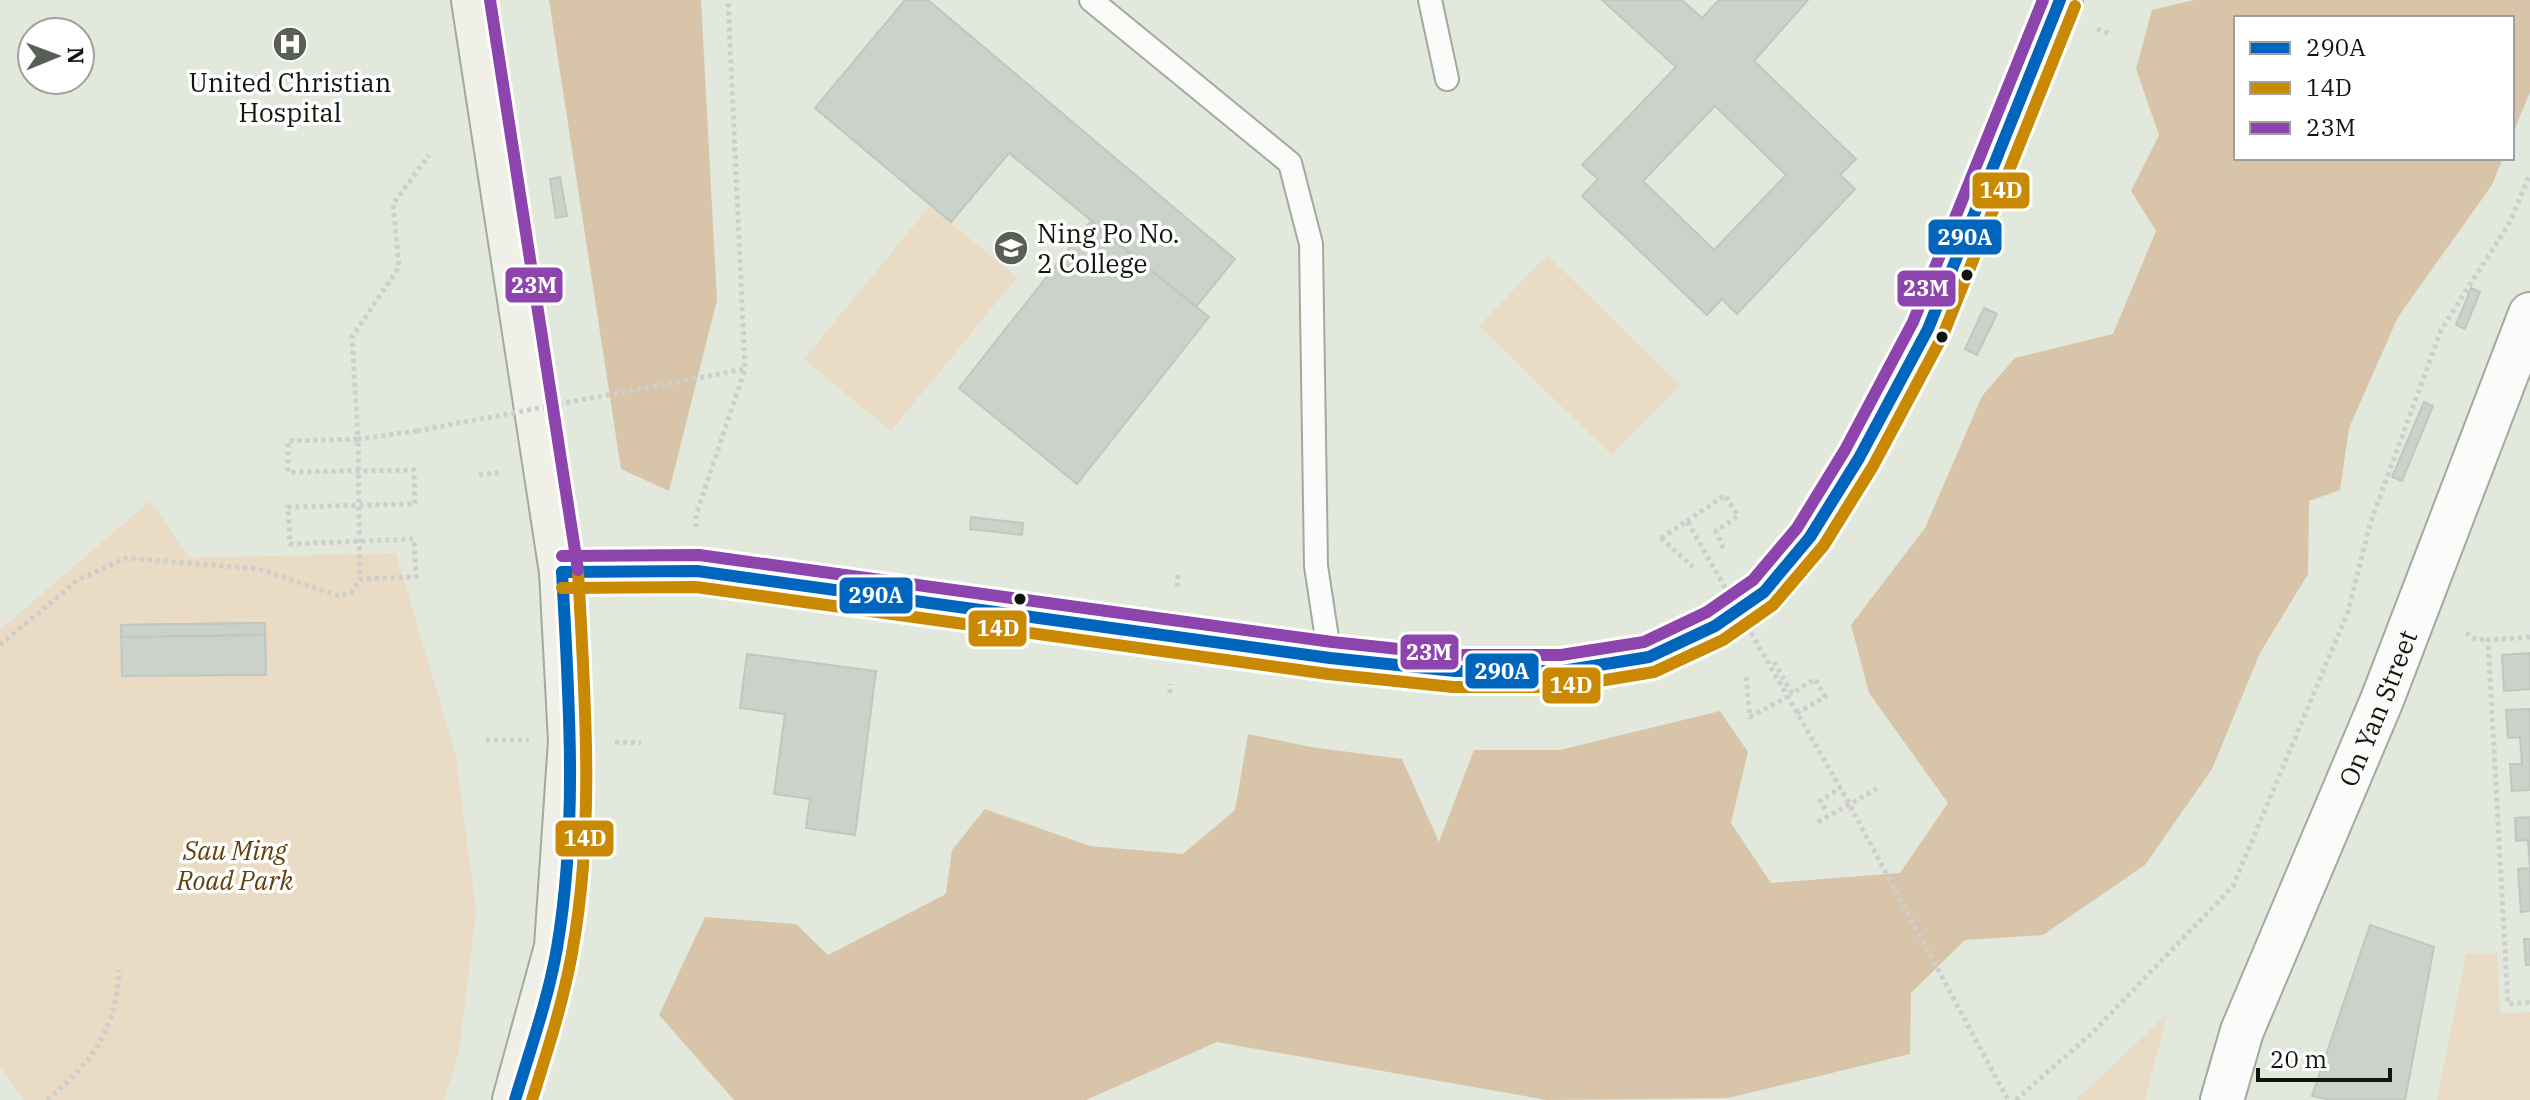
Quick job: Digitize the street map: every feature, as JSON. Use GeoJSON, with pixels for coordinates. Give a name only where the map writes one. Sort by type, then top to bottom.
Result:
{"type":"FeatureCollection","features":[{"type":"Feature","properties":{"kind":"street"},"geometry":{"type":"LineString","coordinates":[[474,0],[562,572],[571,741],[557,947],[515,1100]]}},
{"type":"Feature","properties":{"kind":"street"},"geometry":{"type":"LineString","coordinates":[[562,572],[697,571],[1330,658],[1455,671],[1562,671],[1649,657],[1715,626],[1764,592],[1810,537],[1859,458],[1909,366],[2076,14]]}},
{"type":"Feature","properties":{"kind":"street","name":"On Yan Street"},"geometry":{"type":"LineString","coordinates":[[2222,1100],[2242,1031],[2382,700],[2530,314]]}},
{"type":"Feature","properties":{"kind":"lane"},"geometry":{"type":"LineString","coordinates":[[1091,0],[1290,163],[1311,244],[1316,566],[1330,658]]}},
{"type":"Feature","properties":{"kind":"lane"},"geometry":{"type":"LineString","coordinates":[[1430,0],[1447,79]]}},
{"type":"Feature","properties":{"kind":"path"},"geometry":{"type":"LineString","coordinates":[[696,515],[745,369],[728,0]]}},
{"type":"Feature","properties":{"kind":"path"},"geometry":{"type":"LineString","coordinates":[[2076,14],[2109,34]]}},
{"type":"Feature","properties":{"kind":"path"},"geometry":{"type":"LineString","coordinates":[[0,645],[78,580],[126,558],[259,569],[339,596],[351,593],[360,579],[358,439],[352,337],[399,267],[393,204],[429,155]]}},
{"type":"Feature","properties":{"kind":"path"},"geometry":{"type":"LineString","coordinates":[[2016,1100],[2092,1033],[2233,886],[2348,612],[2370,524],[2441,330],[2510,222],[2530,174]]}},
{"type":"Feature","properties":{"kind":"path"},"geometry":{"type":"LineString","coordinates":[[360,579],[416,577],[414,539],[290,544],[288,507],[415,504],[414,470],[288,472],[288,441],[358,439],[417,431],[745,369]]}},
{"type":"Feature","properties":{"kind":"path"},"geometry":{"type":"LineString","coordinates":[[1693,567],[1661,538],[1725,495],[1738,516],[1716,531],[1723,548]]}},
{"type":"Feature","properties":{"kind":"path"},"geometry":{"type":"LineString","coordinates":[[1687,521],[1790,695]]}},
{"type":"Feature","properties":{"kind":"path"},"geometry":{"type":"LineString","coordinates":[[1177,587],[1178,575]]}},
{"type":"Feature","properties":{"kind":"path"},"geometry":{"type":"LineString","coordinates":[[2466,633],[2475,639],[2488,640],[2530,637]]}},
{"type":"Feature","properties":{"kind":"path"},"geometry":{"type":"LineString","coordinates":[[2488,640],[2508,1004],[2530,1002]]}},
{"type":"Feature","properties":{"kind":"path"},"geometry":{"type":"LineString","coordinates":[[1774,662],[1797,713],[2008,1100]]}},
{"type":"Feature","properties":{"kind":"path"},"geometry":{"type":"LineString","coordinates":[[1746,677],[1750,717],[1815,679],[1825,697],[1797,713]]}},
{"type":"Feature","properties":{"kind":"path"},"geometry":{"type":"LineString","coordinates":[[1170,684],[1170,693]]}},
{"type":"Feature","properties":{"kind":"path"},"geometry":{"type":"LineString","coordinates":[[1825,809],[1820,801],[1840,788]]}},
{"type":"Feature","properties":{"kind":"path"},"geometry":{"type":"LineString","coordinates":[[1818,822],[1878,788]]}},
{"type":"Feature","properties":{"kind":"path"},"geometry":{"type":"LineString","coordinates":[[47,1100],[76,1076],[109,1029],[118,995],[119,970]]}},
{"type":"Feature","properties":{"kind":"green space"},"geometry":{"type":"Polygon","coordinates":[[[930,206],[1017,277],[891,431],[804,359],[930,206]]]}},
{"type":"Feature","properties":{"kind":"green space"},"geometry":{"type":"Polygon","coordinates":[[[1547,255],[1680,385],[1612,455],[1479,326],[1547,255]]]}},
{"type":"Feature","properties":{"kind":"green space","name":"Sau Ming Road Park"},"geometry":{"type":"Polygon","coordinates":[[[150,501],[190,558],[396,553],[456,756],[476,911],[459,1051],[444,1100],[24,1100],[0,1067],[0,630],[150,501]]]}},
{"type":"Feature","properties":{"kind":"green space"},"geometry":{"type":"Polygon","coordinates":[[[2497,953],[2500,1014],[2530,1012],[2530,1100],[2437,1100],[2466,954],[2497,953]]]}},
{"type":"Feature","properties":{"kind":"green space"},"geometry":{"type":"Polygon","coordinates":[[[2167,1014],[2145,1100],[2076,1100],[2167,1014]]]}},
{"type":"Feature","properties":{"kind":"shaded area"},"geometry":{"type":"Polygon","coordinates":[[[549,0],[701,0],[717,300],[669,491],[621,469],[549,0]]]}},
{"type":"Feature","properties":{"kind":"shaded area"},"geometry":{"type":"Polygon","coordinates":[[[2194,0],[2530,0],[2530,92],[2514,131],[2514,16],[2234,16],[2234,160],[2502,160],[2492,185],[2398,317],[2349,428],[2340,490],[2309,501],[2308,574],[2260,653],[2212,769],[2145,865],[2043,935],[1965,940],[1911,993],[1910,1054],[1728,1098],[1547,1100],[1217,1042],[1086,1100],[734,1100],[659,1015],[705,917],[796,924],[828,955],[946,894],[952,850],[985,809],[1090,846],[1183,854],[1235,810],[1248,734],[1311,747],[1402,759],[1439,842],[1474,750],[1560,750],[1720,711],[1748,752],[1731,823],[1771,883],[1900,873],[1948,803],[1869,693],[1851,625],[1925,528],[1982,396],[2015,358],[2113,334],[2156,231],[2131,191],[2159,135],[2136,69],[2152,10],[2194,0]]]}},
{"type":"Feature","properties":{"kind":"building"},"geometry":{"type":"Polygon","coordinates":[[[905,0],[928,0],[1235,259],[1196,307],[1009,153],[951,222],[815,108],[905,0]]]}},
{"type":"Feature","properties":{"kind":"building"},"geometry":{"type":"Polygon","coordinates":[[[1602,0],[1682,0],[1702,18],[1719,0],[1808,0],[1754,61],[1856,159],[1840,175],[1855,189],[1737,314],[1722,299],[1707,315],[1582,196],[1598,179],[1582,165],[1676,67],[1602,0]],[[1715,106],[1643,181],[1714,250],[1786,175],[1715,106]]]}},
{"type":"Feature","properties":{"kind":"building"},"geometry":{"type":"Polygon","coordinates":[[[560,177],[567,216],[556,218],[550,179],[560,177]]]}},
{"type":"Feature","properties":{"kind":"building"},"geometry":{"type":"Polygon","coordinates":[[[1090,222],[1209,317],[1077,484],[959,388],[1090,222]]]}},
{"type":"Feature","properties":{"kind":"building"},"geometry":{"type":"Polygon","coordinates":[[[2471,288],[2480,292],[2465,329],[2456,325],[2471,288]]]}},
{"type":"Feature","properties":{"kind":"building"},"geometry":{"type":"Polygon","coordinates":[[[1984,308],[1997,314],[1977,355],[1965,349],[1984,308]]]}},
{"type":"Feature","properties":{"kind":"building"},"geometry":{"type":"Polygon","coordinates":[[[2424,402],[2433,406],[2402,481],[2392,477],[2424,402]]]}},
{"type":"Feature","properties":{"kind":"building"},"geometry":{"type":"Polygon","coordinates":[[[971,517],[1023,523],[1022,535],[970,529],[971,517]]]}},
{"type":"Feature","properties":{"kind":"building"},"geometry":{"type":"Polygon","coordinates":[[[265,623],[266,675],[122,676],[121,625],[265,623]]]}},
{"type":"Feature","properties":{"kind":"building"},"geometry":{"type":"Polygon","coordinates":[[[265,623],[265,635],[121,637],[121,625],[265,623]]]}},
{"type":"Feature","properties":{"kind":"building"},"geometry":{"type":"Polygon","coordinates":[[[2530,653],[2530,689],[2504,691],[2502,655],[2530,653]]]}},
{"type":"Feature","properties":{"kind":"building"},"geometry":{"type":"Polygon","coordinates":[[[747,654],[876,671],[855,835],[806,828],[810,799],[774,794],[785,714],[740,708],[747,654]]]}},
{"type":"Feature","properties":{"kind":"building"},"geometry":{"type":"Polygon","coordinates":[[[2530,709],[2530,790],[2512,791],[2510,764],[2522,764],[2520,737],[2508,738],[2506,710],[2530,709]]]}},
{"type":"Feature","properties":{"kind":"building"},"geometry":{"type":"Polygon","coordinates":[[[2530,817],[2530,868],[2528,840],[2516,841],[2515,818],[2530,817]]]}},
{"type":"Feature","properties":{"kind":"building"},"geometry":{"type":"Polygon","coordinates":[[[2530,868],[2530,911],[2521,912],[2518,869],[2530,868]]]}},
{"type":"Feature","properties":{"kind":"building"},"geometry":{"type":"Polygon","coordinates":[[[2370,925],[2434,947],[2405,1100],[2332,1100],[2312,1096],[2370,925]]]}},
{"type":"Feature","properties":{"kind":"building"},"geometry":{"type":"Polygon","coordinates":[[[2524,939],[2530,939],[2530,965],[2526,965],[2524,939]]]}},
{"type":"Feature","properties":{"kind":"transit line","name":"23M"},"geometry":{"type":"LineString","coordinates":[[490,0],[578,570]]}},
{"type":"Feature","properties":{"kind":"transit line","name":"23M"},"geometry":{"type":"LineString","coordinates":[[562,556],[699,555],[1332,642],[1456,655],[1561,655],[1644,642],[1707,612],[1753,580],[1797,528],[1845,450],[1913,322],[2043,0]]}},
{"type":"Feature","properties":{"kind":"transit line","name":"290A"},"geometry":{"type":"LineString","coordinates":[[562,572],[697,571],[1330,658],[1455,671],[1562,671],[1649,657],[1715,626],[1764,592],[1810,537],[1859,458],[1928,329],[2060,0]]}},
{"type":"Feature","properties":{"kind":"transit line","name":"14D"},"geometry":{"type":"LineString","coordinates":[[562,588],[696,587],[1328,674],[1453,687],[1563,687],[1654,672],[1723,640],[1773,605],[1824,545],[1873,466],[1943,335],[2075,6]]}},
{"type":"Feature","properties":{"kind":"transit line","name":"14D"},"geometry":{"type":"LineString","coordinates":[[532,1100],[568,972],[584,858],[586,762],[578,571]]}},
{"type":"Feature","properties":{"kind":"transit line","name":"290A"},"geometry":{"type":"LineString","coordinates":[[515,1100],[549,987],[564,901],[570,760],[562,572]]}},
{"type":"Feature","properties":{"kind":"place","name":"United Christian Hospital"},"geometry":{"type":"Point","coordinates":[290,44]}},
{"type":"Feature","properties":{"kind":"place","name":"Ning Po No. 2 College"},"geometry":{"type":"Point","coordinates":[1011,248]}}]}
